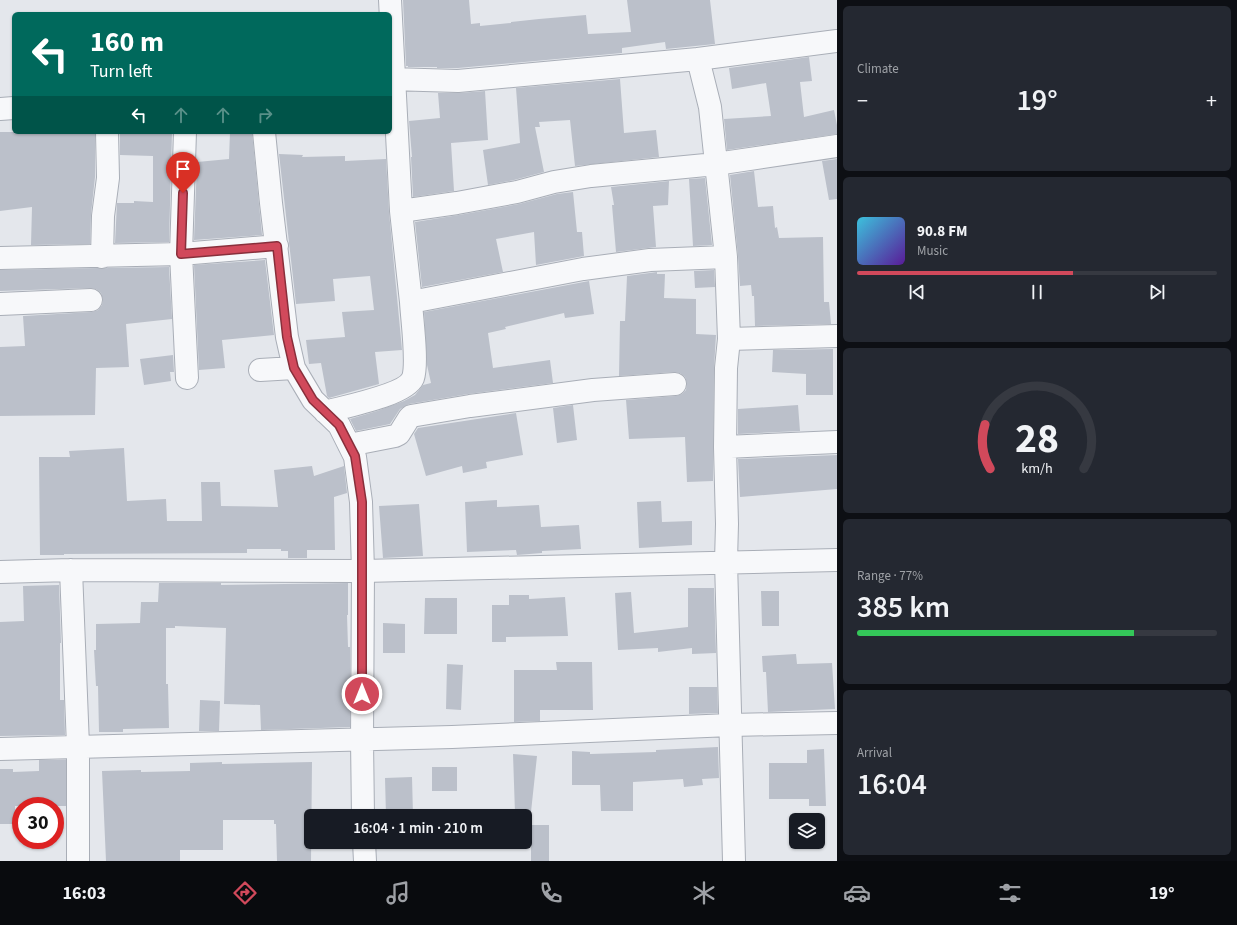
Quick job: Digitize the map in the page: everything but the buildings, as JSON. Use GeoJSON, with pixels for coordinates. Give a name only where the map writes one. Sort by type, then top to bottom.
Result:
{"type":"FeatureCollection","features":[{"type":"Feature","properties":{"kind":"street"},"geometry":{"type":"LineString","coordinates":[[390,0],[390,12]]}},
{"type":"Feature","properties":{"kind":"street"},"geometry":{"type":"LineString","coordinates":[[325,412],[387,395],[401,389],[412,380],[415,367],[411,302],[401,211],[392,79],[458,81],[698,58],[837,41]]}},
{"type":"Feature","properties":{"kind":"street"},"geometry":{"type":"LineString","coordinates":[[698,58],[710,107],[726,257],[729,339],[726,368],[726,562],[734,861]]}},
{"type":"Feature","properties":{"kind":"street"},"geometry":{"type":"LineString","coordinates":[[0,109],[12,108]]}},
{"type":"Feature","properties":{"kind":"street"},"geometry":{"type":"LineString","coordinates":[[102,257],[103,216],[108,178],[107,134]]}},
{"type":"Feature","properties":{"kind":"street"},"geometry":{"type":"LineString","coordinates":[[185,134],[181,254],[187,378]]}},
{"type":"Feature","properties":{"kind":"street"},"geometry":{"type":"LineString","coordinates":[[264,134],[287,337],[294,368],[313,400],[339,425],[355,456],[362,502],[363,809]]}},
{"type":"Feature","properties":{"kind":"street"},"geometry":{"type":"LineString","coordinates":[[401,211],[517,192],[554,182],[591,176],[716,164],[837,146]]}},
{"type":"Feature","properties":{"kind":"street"},"geometry":{"type":"LineString","coordinates":[[0,258],[102,257],[181,254],[277,246]]}},
{"type":"Feature","properties":{"kind":"street"},"geometry":{"type":"LineString","coordinates":[[411,302],[582,269],[650,260],[726,257]]}},
{"type":"Feature","properties":{"kind":"street"},"geometry":{"type":"LineString","coordinates":[[0,304],[91,300]]}},
{"type":"Feature","properties":{"kind":"street"},"geometry":{"type":"LineString","coordinates":[[729,339],[837,336]]}},
{"type":"Feature","properties":{"kind":"street"},"geometry":{"type":"LineString","coordinates":[[260,370],[294,368]]}},
{"type":"Feature","properties":{"kind":"street"},"geometry":{"type":"LineString","coordinates":[[349,445],[395,436],[399,434],[411,416],[470,406],[578,392],[675,384]]}},
{"type":"Feature","properties":{"kind":"street"},"geometry":{"type":"LineString","coordinates":[[725,447],[837,442]]}},
{"type":"Feature","properties":{"kind":"street"},"geometry":{"type":"LineString","coordinates":[[0,572],[71,570],[363,571],[837,560]]}},
{"type":"Feature","properties":{"kind":"street"},"geometry":{"type":"LineString","coordinates":[[71,570],[78,746],[78,861]]}},
{"type":"Feature","properties":{"kind":"street"},"geometry":{"type":"LineString","coordinates":[[0,748],[362,740],[837,722]]}},
{"type":"Feature","properties":{"kind":"street"},"geometry":{"type":"LineString","coordinates":[[364,849],[364,861]]}},
{"type":"Feature","properties":{"kind":"route"},"geometry":{"type":"LineString","coordinates":[[183,193],[181,254],[277,246],[287,337],[294,368],[313,400],[339,425],[355,456],[362,502],[362,694]]}}]}
